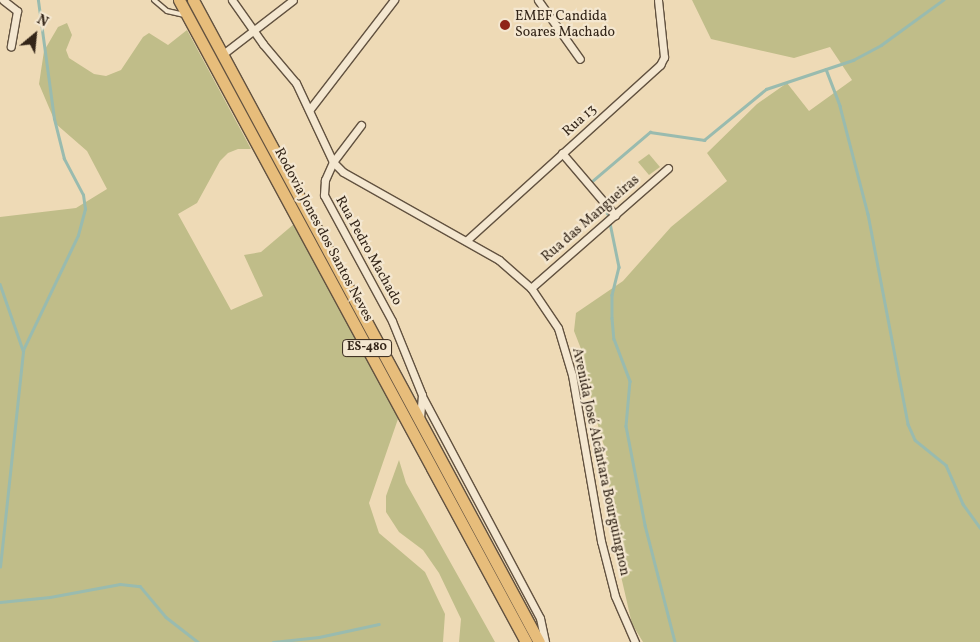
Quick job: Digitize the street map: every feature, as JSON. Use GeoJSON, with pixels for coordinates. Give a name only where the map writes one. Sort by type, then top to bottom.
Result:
{"type":"FeatureCollection","features":[{"type":"Feature","properties":{"kind":"main road","name":"Rodovia Jones dos Santos Neves"},"geometry":{"type":"LineString","coordinates":[[179,0],[526,642]]}},
{"type":"Feature","properties":{"kind":"main road","name":"Rodovia Jones dos Santos Neves"},"geometry":{"type":"LineString","coordinates":[[193,0],[539,642]]}},
{"type":"Feature","properties":{"kind":"street"},"geometry":{"type":"LineString","coordinates":[[4,0],[17,11],[11,46]]}},
{"type":"Feature","properties":{"kind":"street"},"geometry":{"type":"LineString","coordinates":[[232,0],[263,44],[296,82],[333,162]]}},
{"type":"Feature","properties":{"kind":"street"},"geometry":{"type":"LineString","coordinates":[[223,54],[252,29],[293,0]]}},
{"type":"Feature","properties":{"kind":"street"},"geometry":{"type":"LineString","coordinates":[[310,109],[394,0]]}},
{"type":"Feature","properties":{"kind":"street","name":"Rua 13"},"geometry":{"type":"LineString","coordinates":[[467,240],[660,65],[664,57],[658,0]]}},
{"type":"Feature","properties":{"kind":"street"},"geometry":{"type":"LineString","coordinates":[[542,2],[580,59]]}},
{"type":"Feature","properties":{"kind":"street","name":"Rua Pedro Machado"},"geometry":{"type":"LineString","coordinates":[[361,125],[333,162],[325,180],[324,195],[392,321],[422,395],[540,618],[545,642]]}},
{"type":"Feature","properties":{"kind":"street"},"geometry":{"type":"LineString","coordinates":[[562,154],[615,215]]}},
{"type":"Feature","properties":{"kind":"street","name":"Avenida José Alcântara Bourguingnon"},"geometry":{"type":"LineString","coordinates":[[333,162],[347,176],[467,240],[499,260],[531,288],[558,328],[566,350],[601,541],[615,596],[635,642]]}},
{"type":"Feature","properties":{"kind":"street","name":"Rua das Mangueiras"},"geometry":{"type":"LineString","coordinates":[[531,288],[668,168]]}},
{"type":"Feature","properties":{"kind":"street","name":"Rua Pedro Machado"},"geometry":{"type":"LineString","coordinates":[[420,420],[422,395]]}},
{"type":"Feature","properties":{"kind":"lane"},"geometry":{"type":"LineString","coordinates":[[154,0],[167,11],[187,15],[200,13]]}},
{"type":"Feature","properties":{"kind":"shaded area"},"geometry":{"type":"Polygon","coordinates":[[[692,0],[980,0],[980,642],[643,642],[632,624],[615,550],[606,453],[593,408],[583,354],[574,331],[576,313],[623,281],[671,227],[727,181],[707,153],[757,104],[787,83],[809,111],[852,80],[830,47],[794,58],[711,39],[692,0]]]}},
{"type":"Feature","properties":{"kind":"shaded area"},"geometry":{"type":"Polygon","coordinates":[[[67,23],[72,35],[66,50],[69,58],[94,74],[106,76],[121,70],[143,37],[149,33],[168,45],[187,30],[251,149],[238,149],[228,153],[220,161],[197,203],[178,214],[231,310],[263,296],[244,255],[261,252],[294,224],[399,416],[369,503],[379,533],[425,572],[445,614],[443,642],[0,642],[0,217],[76,208],[107,189],[87,151],[56,124],[39,84],[44,51],[58,27],[67,23]]]}},
{"type":"Feature","properties":{"kind":"shaded area"},"geometry":{"type":"Polygon","coordinates":[[[649,154],[660,167],[649,175],[638,162],[649,154]]]}},
{"type":"Feature","properties":{"kind":"shaded area"},"geometry":{"type":"Polygon","coordinates":[[[399,460],[406,483],[495,642],[459,642],[461,619],[439,573],[423,550],[399,532],[386,512],[386,496],[399,460]]]}},
{"type":"Feature","properties":{"kind":"waterway"},"geometry":{"type":"LineString","coordinates":[[0,567],[23,350],[78,235],[85,209],[83,195],[64,159],[54,119],[38,0]]}},
{"type":"Feature","properties":{"kind":"waterway"},"geometry":{"type":"LineString","coordinates":[[590,183],[650,132],[704,140],[766,89],[853,60],[881,45],[943,0]]}},
{"type":"Feature","properties":{"kind":"waterway"},"geometry":{"type":"LineString","coordinates":[[826,69],[840,106],[868,214],[908,424],[915,440],[946,465],[963,504],[980,527]]}},
{"type":"Feature","properties":{"kind":"waterway"},"geometry":{"type":"LineString","coordinates":[[601,203],[609,216]]}},
{"type":"Feature","properties":{"kind":"waterway"},"geometry":{"type":"LineString","coordinates":[[610,223],[619,267],[612,295],[614,339],[630,381],[626,426],[645,525],[675,642]]}},
{"type":"Feature","properties":{"kind":"waterway"},"geometry":{"type":"LineString","coordinates":[[0,284],[23,350]]}},
{"type":"Feature","properties":{"kind":"waterway"},"geometry":{"type":"LineString","coordinates":[[0,602],[50,597],[120,584],[140,586],[166,617],[198,642]]}},
{"type":"Feature","properties":{"kind":"waterway"},"geometry":{"type":"LineString","coordinates":[[273,642],[319,637],[379,624]]}},
{"type":"Feature","properties":{"kind":"place","name":"EMEF Candida Soares Machado"},"geometry":{"type":"Point","coordinates":[505,25]}}]}
